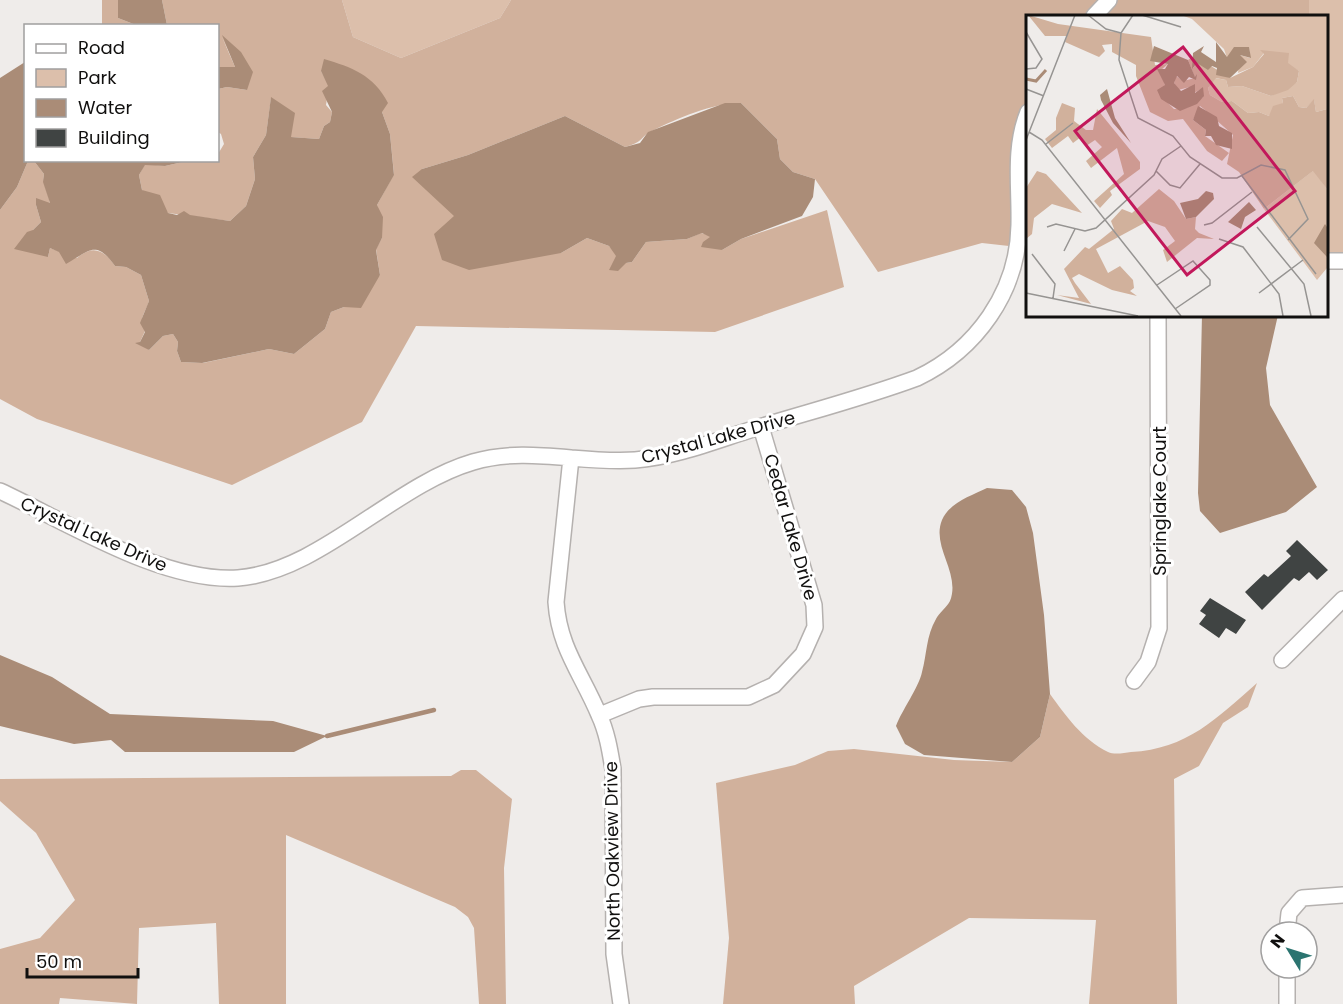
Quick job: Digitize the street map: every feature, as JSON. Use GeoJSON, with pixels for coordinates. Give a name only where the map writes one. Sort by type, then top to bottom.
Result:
{"type":"FeatureCollection","features":[{"type":"Feature","properties":{"kind":"street"},"geometry":{"type":"LineString","coordinates":[[1095,15],[1109,0]]}},
{"type":"Feature","properties":{"kind":"street","name":"Crystal Lake Drive"},"geometry":{"type":"LineString","coordinates":[[0,492],[126,552],[185,573],[237,578],[266,573],[298,561],[422,484],[458,466],[507,455],[621,460],[649,458],[896,386],[944,364],[978,333],[996,308],[1023,245],[1017,163],[1021,131],[1026,117]]}},
{"type":"Feature","properties":{"kind":"street","name":"Springlake Court"},"geometry":{"type":"LineString","coordinates":[[1134,681],[1148,662],[1159,628],[1158,316]]}},
{"type":"Feature","properties":{"kind":"street","name":"Cedar Lake Drive"},"geometry":{"type":"LineString","coordinates":[[600,715],[639,699],[653,697],[748,697],[774,685],[804,654],[815,627],[814,605],[761,427]]}},
{"type":"Feature","properties":{"kind":"street","name":"North Oakview Drive"},"geometry":{"type":"LineString","coordinates":[[571,458],[556,602],[558,625],[565,647],[600,715],[610,747],[613,770],[614,954],[621,1004]]}},
{"type":"Feature","properties":{"kind":"street"},"geometry":{"type":"LineString","coordinates":[[1282,660],[1343,599]]}},
{"type":"Feature","properties":{"kind":"street"},"geometry":{"type":"LineString","coordinates":[[1288,920],[1289,913],[1295,903],[1309,896],[1343,895]]}},
{"type":"Feature","properties":{"kind":"street"},"geometry":{"type":"LineString","coordinates":[[1287,980],[1287,1004]]}},
{"type":"Feature","properties":{"kind":"green space"},"geometry":{"type":"Polygon","coordinates":[[[342,0],[511,0],[500,18],[401,58],[353,37],[342,0]]]}},
{"type":"Feature","properties":{"kind":"green space"},"geometry":{"type":"Polygon","coordinates":[[[1309,0],[1343,0],[1343,266],[1328,265],[1328,15],[1309,15],[1309,0]]]}},
{"type":"Feature","properties":{"kind":"shaded area"},"geometry":{"type":"Polygon","coordinates":[[[102,0],[118,0],[118,18],[133,24],[102,24],[102,0]]]}},
{"type":"Feature","properties":{"kind":"shaded area"},"geometry":{"type":"Polygon","coordinates":[[[162,0],[342,0],[353,37],[401,58],[500,18],[511,0],[1309,0],[1309,15],[1026,15],[1026,248],[982,243],[878,272],[815,179],[793,172],[780,159],[777,139],[741,103],[707,108],[684,116],[625,147],[565,116],[468,155],[422,169],[561,253],[587,238],[609,246],[626,263],[632,262],[646,242],[687,239],[701,233],[709,235],[722,250],[741,239],[827,210],[844,287],[715,332],[416,326],[362,422],[232,485],[37,419],[0,399],[0,210],[17,187],[28,162],[35,162],[44,174],[50,204],[36,199],[41,222],[33,230],[48,257],[50,248],[77,258],[93,250],[107,256],[115,266],[126,267],[141,275],[149,301],[142,319],[145,331],[140,342],[149,350],[163,336],[173,334],[178,342],[177,351],[181,362],[203,363],[269,349],[294,354],[325,329],[331,312],[344,307],[380,275],[376,249],[382,238],[377,205],[394,174],[390,134],[382,112],[321,71],[329,86],[326,105],[332,112],[330,122],[324,126],[319,139],[290,137],[271,98],[266,135],[253,157],[255,179],[246,206],[230,221],[168,213],[142,190],[139,175],[145,164],[165,166],[183,162],[219,162],[219,152],[224,144],[219,133],[219,89],[227,87],[247,90],[222,37],[235,67],[219,67],[219,24],[167,24],[162,0]]]}},
{"type":"Feature","properties":{"kind":"shaded area"},"geometry":{"type":"Polygon","coordinates":[[[1257,683],[1248,707],[1223,723],[1199,766],[1174,779],[1177,1004],[1089,1004],[1096,920],[969,918],[854,986],[855,1004],[723,1004],[729,938],[716,783],[795,765],[828,751],[854,749],[954,760],[1012,762],[1040,737],[1050,694],[1082,734],[1108,752],[1119,754],[1151,750],[1169,745],[1200,730],[1257,683]]]}},
{"type":"Feature","properties":{"kind":"shaded area"},"geometry":{"type":"Polygon","coordinates":[[[461,770],[476,770],[512,799],[504,868],[506,1004],[479,1004],[474,928],[468,917],[455,907],[286,835],[286,1004],[219,1004],[216,923],[139,928],[137,1004],[60,998],[59,1004],[0,1004],[0,949],[40,938],[75,900],[36,833],[0,801],[0,779],[451,776],[461,770]]]}},
{"type":"Feature","properties":{"kind":"water"},"geometry":{"type":"Polygon","coordinates":[[[118,0],[162,0],[167,24],[133,24],[118,18],[118,0]]]}},
{"type":"Feature","properties":{"kind":"water"},"geometry":{"type":"Polygon","coordinates":[[[222,35],[241,52],[253,72],[247,90],[227,87],[219,89],[219,67],[235,67],[222,35]]]}},
{"type":"Feature","properties":{"kind":"water"},"geometry":{"type":"Polygon","coordinates":[[[324,59],[343,65],[369,79],[382,93],[388,103],[382,112],[390,134],[394,175],[377,205],[383,217],[382,238],[376,250],[380,275],[361,308],[344,307],[331,312],[325,329],[294,354],[269,349],[202,363],[181,362],[177,351],[178,342],[173,334],[163,336],[149,350],[135,343],[140,342],[145,332],[140,323],[149,301],[141,275],[126,267],[115,266],[103,252],[97,250],[87,252],[66,264],[59,252],[50,248],[48,257],[14,249],[27,232],[33,230],[41,222],[36,198],[50,203],[43,182],[44,174],[35,162],[183,162],[165,166],[145,165],[139,175],[142,190],[160,195],[168,213],[177,215],[184,211],[190,215],[230,221],[246,206],[255,179],[253,157],[266,135],[271,97],[295,113],[291,137],[319,139],[324,126],[330,122],[332,112],[322,91],[328,86],[321,71],[324,59]]]}},
{"type":"Feature","properties":{"kind":"water"},"geometry":{"type":"Polygon","coordinates":[[[24,63],[24,162],[28,162],[17,187],[0,210],[0,78],[24,63]]]}},
{"type":"Feature","properties":{"kind":"water"},"geometry":{"type":"Polygon","coordinates":[[[725,103],[741,103],[777,139],[780,159],[793,172],[815,179],[813,197],[802,216],[741,239],[722,250],[701,247],[703,242],[710,237],[702,233],[687,239],[646,242],[632,262],[626,263],[618,271],[609,270],[616,256],[609,246],[587,238],[561,253],[469,270],[442,260],[434,234],[454,216],[412,177],[422,169],[468,155],[565,116],[625,147],[640,143],[648,132],[725,103]]]}},
{"type":"Feature","properties":{"kind":"water"},"geometry":{"type":"Polygon","coordinates":[[[1202,316],[1278,316],[1266,368],[1270,405],[1317,487],[1286,512],[1220,533],[1200,511],[1198,493],[1202,316]]]}},
{"type":"Feature","properties":{"kind":"water"},"geometry":{"type":"Polygon","coordinates":[[[987,488],[1012,490],[1026,507],[1033,533],[1044,615],[1050,694],[1040,737],[1012,762],[924,755],[905,744],[896,726],[920,678],[933,625],[950,601],[952,580],[940,540],[942,520],[956,504],[987,488]]]}},
{"type":"Feature","properties":{"kind":"water"},"geometry":{"type":"Polygon","coordinates":[[[0,655],[52,677],[110,714],[273,721],[327,736],[294,752],[125,752],[111,740],[74,744],[0,726],[0,655]]]}},
{"type":"Feature","properties":{"kind":"building"},"geometry":{"type":"Polygon","coordinates":[[[1297,540],[1328,570],[1317,580],[1309,572],[1299,581],[1294,578],[1262,610],[1245,592],[1264,574],[1268,577],[1291,556],[1286,551],[1297,540]]]}},
{"type":"Feature","properties":{"kind":"building"},"geometry":{"type":"Polygon","coordinates":[[[1210,598],[1246,620],[1236,634],[1226,628],[1219,638],[1199,624],[1206,615],[1200,611],[1210,598]]]}},
{"type":"Feature","properties":{"kind":"waterway"},"geometry":{"type":"LineString","coordinates":[[327,736],[434,710]]}}]}
